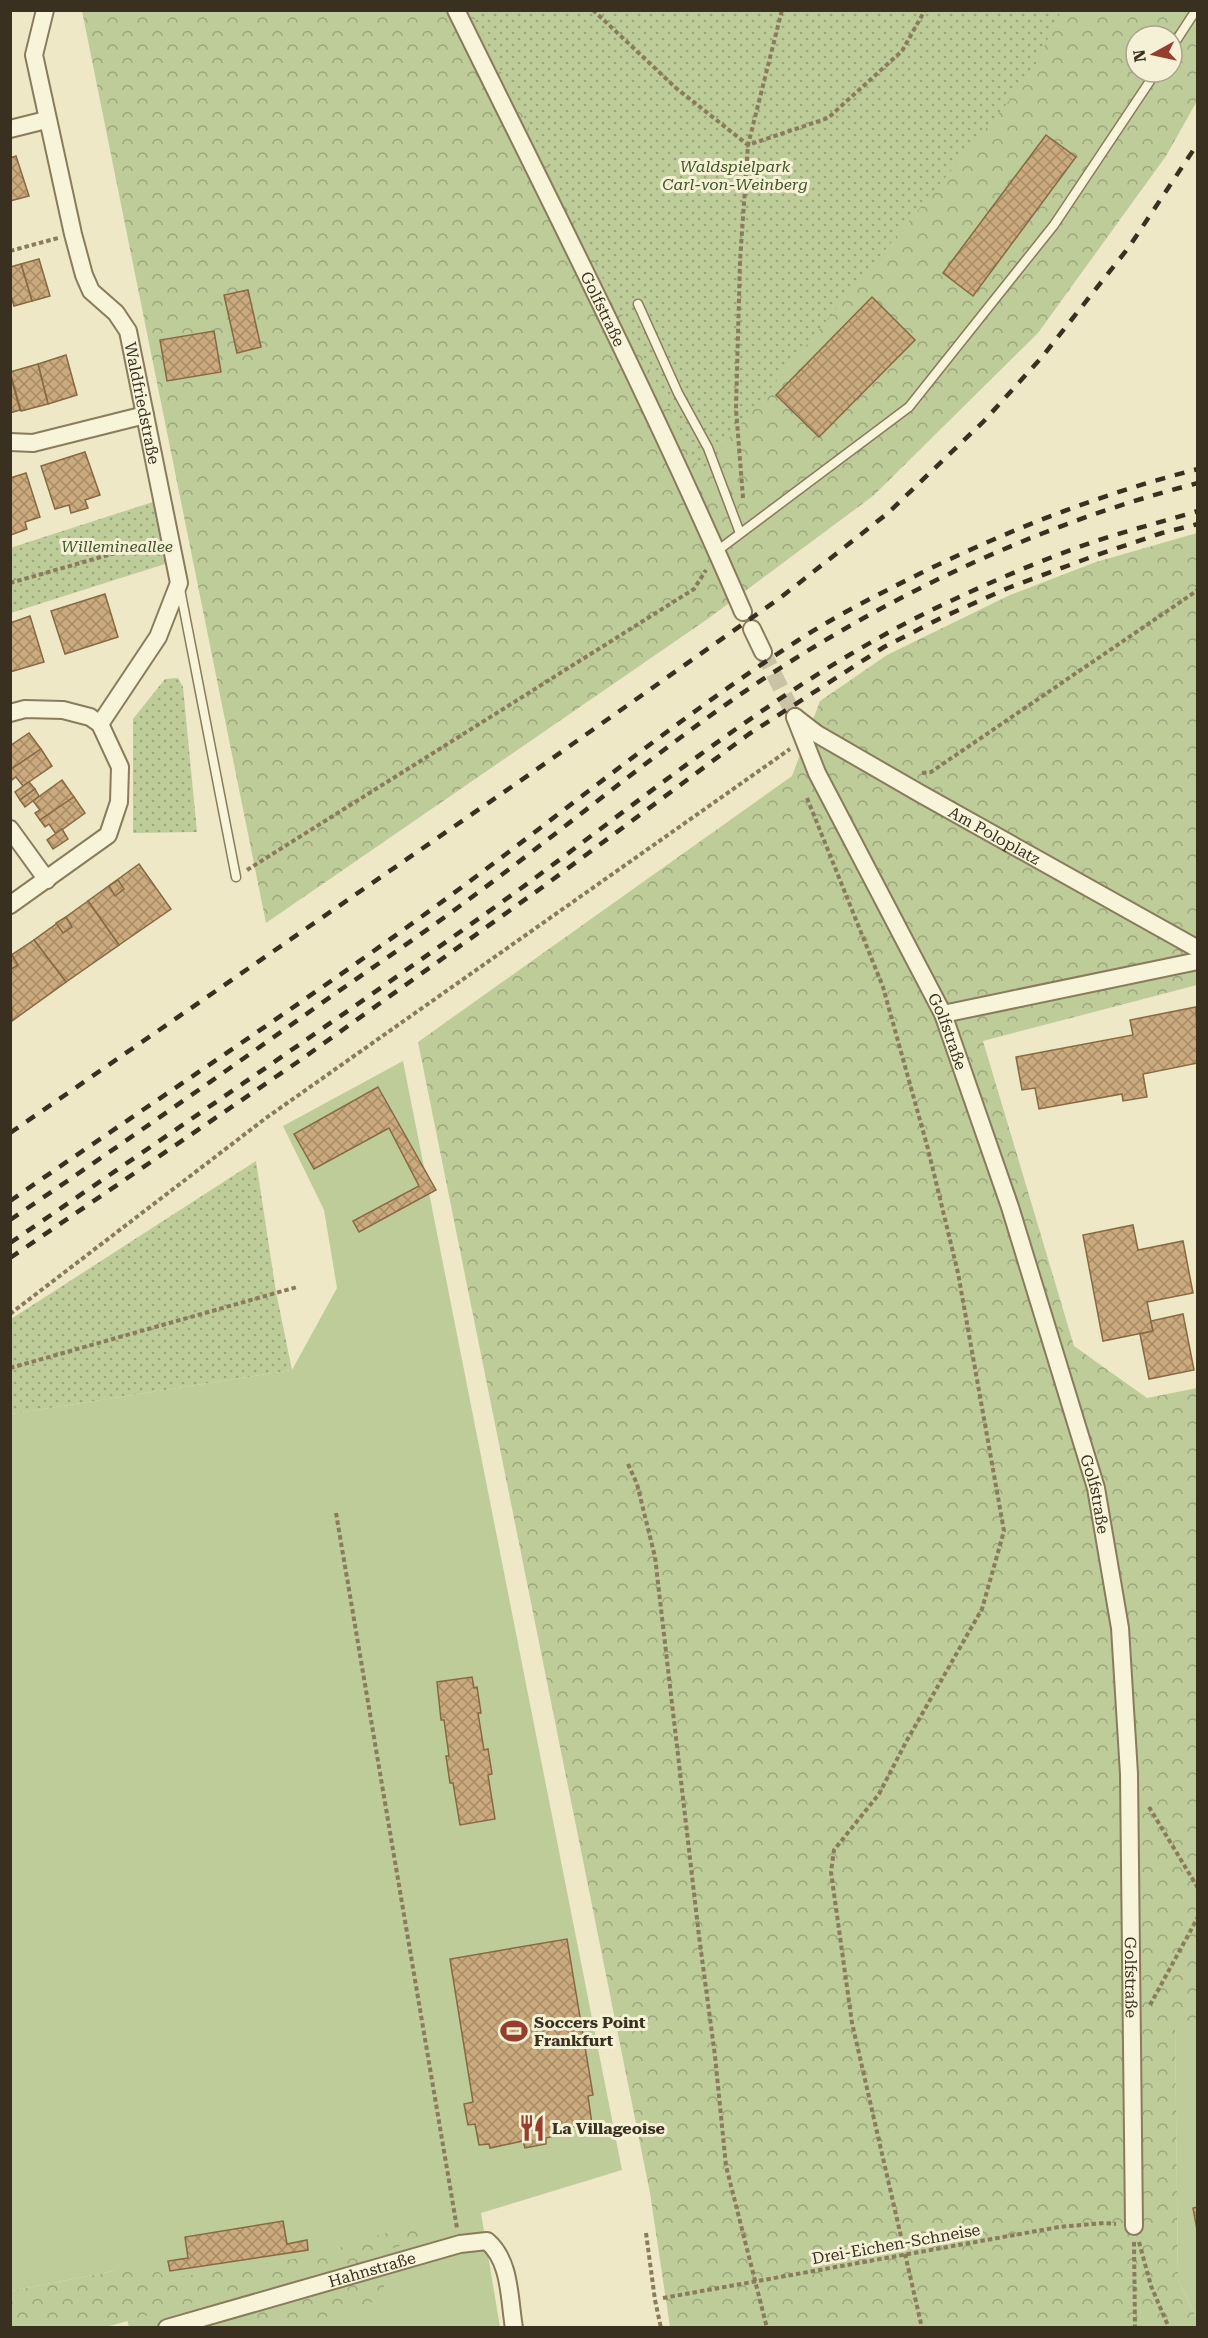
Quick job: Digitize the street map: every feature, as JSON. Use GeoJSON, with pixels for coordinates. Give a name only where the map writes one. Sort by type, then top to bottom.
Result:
{"type":"FeatureCollection","features":[{"type":"Feature","properties":{"kind":"street","name":"Waldfriedstraße"},"geometry":{"type":"LineString","coordinates":[[45,10],[34,55],[46,120],[84,275],[91,291],[116,313],[128,331],[179,583]]}},
{"type":"Feature","properties":{"kind":"street","name":"Golfstraße"},"geometry":{"type":"LineString","coordinates":[[456,10],[562,225],[717,551],[743,612]]}},
{"type":"Feature","properties":{"kind":"street"},"geometry":{"type":"LineString","coordinates":[[10,129],[46,120]]}},
{"type":"Feature","properties":{"kind":"street"},"geometry":{"type":"LineString","coordinates":[[10,442],[33,443],[145,415]]}},
{"type":"Feature","properties":{"kind":"street"},"geometry":{"type":"LineString","coordinates":[[99,724],[158,637],[179,583]]}},
{"type":"Feature","properties":{"kind":"street"},"geometry":{"type":"LineString","coordinates":[[752,629],[763,652]]}},
{"type":"Feature","properties":{"kind":"street"},"geometry":{"type":"LineString","coordinates":[[10,713],[25,709],[63,710],[90,717],[99,724],[120,767],[120,802],[108,835],[10,905]]}},
{"type":"Feature","properties":{"kind":"street","name":"Golfstraße"},"geometry":{"type":"LineString","coordinates":[[795,717],[817,773],[943,1014],[1010,1207],[1096,1488],[1120,1628],[1129,1774],[1134,2226]]}},
{"type":"Feature","properties":{"kind":"street","name":"Am Poloplatz"},"geometry":{"type":"LineString","coordinates":[[795,717],[817,734],[1197,949]]}},
{"type":"Feature","properties":{"kind":"street"},"geometry":{"type":"LineString","coordinates":[[10,829],[47,880]]}},
{"type":"Feature","properties":{"kind":"street"},"geometry":{"type":"LineString","coordinates":[[943,1014],[1197,961]]}},
{"type":"Feature","properties":{"kind":"street","name":"Hahnstraße"},"geometry":{"type":"LineString","coordinates":[[167,2328],[460,2244],[487,2241],[503,2260],[514,2328]]}},
{"type":"Feature","properties":{"kind":"lane"},"geometry":{"type":"LineString","coordinates":[[1184,28],[1196,10]]}},
{"type":"Feature","properties":{"kind":"lane"},"geometry":{"type":"LineString","coordinates":[[717,551],[909,406],[1054,225],[1148,84]]}},
{"type":"Feature","properties":{"kind":"lane"},"geometry":{"type":"LineString","coordinates":[[638,304],[678,393],[708,448],[740,533]]}},
{"type":"Feature","properties":{"kind":"lane"},"geometry":{"type":"LineString","coordinates":[[179,583],[236,877]]}},
{"type":"Feature","properties":{"kind":"path"},"geometry":{"type":"LineString","coordinates":[[593,10],[676,88],[748,145]]}},
{"type":"Feature","properties":{"kind":"path"},"geometry":{"type":"LineString","coordinates":[[743,500],[736,409],[740,261],[748,145],[782,10]]}},
{"type":"Feature","properties":{"kind":"path"},"geometry":{"type":"LineString","coordinates":[[748,145],[828,118],[902,51],[925,10]]}},
{"type":"Feature","properties":{"kind":"path"},"geometry":{"type":"LineString","coordinates":[[10,251],[73,234]]}},
{"type":"Feature","properties":{"kind":"path"},"geometry":{"type":"LineString","coordinates":[[10,583],[170,537]]}},
{"type":"Feature","properties":{"kind":"path"},"geometry":{"type":"LineString","coordinates":[[236,877],[694,589],[717,551]]}},
{"type":"Feature","properties":{"kind":"path"},"geometry":{"type":"LineString","coordinates":[[921,773],[932,772],[1197,590]]}},
{"type":"Feature","properties":{"kind":"path"},"geometry":{"type":"LineString","coordinates":[[10,1314],[266,1118],[795,745]]}},
{"type":"Feature","properties":{"kind":"path"},"geometry":{"type":"LineString","coordinates":[[803,789],[883,987],[928,1149],[958,1273],[1004,1531],[982,1609],[879,1794],[834,1850],[831,1872],[852,2023],[922,2328]]}},
{"type":"Feature","properties":{"kind":"path"},"geometry":{"type":"LineString","coordinates":[[10,1368],[297,1287]]}},
{"type":"Feature","properties":{"kind":"path"},"geometry":{"type":"LineString","coordinates":[[628,1464],[637,1484],[655,1557],[697,1925],[715,2056],[726,2166],[757,2281],[767,2328]]}},
{"type":"Feature","properties":{"kind":"path"},"geometry":{"type":"LineString","coordinates":[[336,1513],[460,2244]]}},
{"type":"Feature","properties":{"kind":"path"},"geometry":{"type":"LineString","coordinates":[[1146,1803],[1197,1888]]}},
{"type":"Feature","properties":{"kind":"path"},"geometry":{"type":"LineString","coordinates":[[1149,2007],[1197,1917]]}},
{"type":"Feature","properties":{"kind":"path","name":"Drei-Eichen-Schneise"},"geometry":{"type":"LineString","coordinates":[[663,2298],[1059,2227],[1104,2223],[1134,2226]]}},
{"type":"Feature","properties":{"kind":"path"},"geometry":{"type":"LineString","coordinates":[[1134,2226],[1134,2328]]}},
{"type":"Feature","properties":{"kind":"path"},"geometry":{"type":"LineString","coordinates":[[1134,2226],[1150,2286],[1169,2328]]}},
{"type":"Feature","properties":{"kind":"path"},"geometry":{"type":"LineString","coordinates":[[646,2233],[661,2328]]}},
{"type":"Feature","properties":{"kind":"green space"},"geometry":{"type":"Polygon","coordinates":[[[82,11],[1197,11],[1197,101],[1166,156],[1038,333],[873,496],[709,618],[266,923],[82,11]]]}},
{"type":"Feature","properties":{"kind":"green space","name":"Waldspielpark Carl-von-Weinberg"},"geometry":{"type":"Polygon","coordinates":[[[471,11],[1061,11],[1031,74],[701,472],[471,11]]]}},
{"type":"Feature","properties":{"kind":"green space","name":"Willemineallee"},"geometry":{"type":"Polygon","coordinates":[[[156,501],[168,563],[11,613],[10,548],[156,501]]]}},
{"type":"Feature","properties":{"kind":"green space"},"geometry":{"type":"Polygon","coordinates":[[[1197,533],[1197,985],[983,1041],[1074,1346],[1147,1398],[1197,1388],[1198,2021],[1175,2026],[1178,2279],[1197,2319],[1197,2327],[670,2327],[650,2193],[418,1042],[792,776],[820,701],[887,655],[1010,595],[1096,562],[1197,533]]]}},
{"type":"Feature","properties":{"kind":"green space"},"geometry":{"type":"Polygon","coordinates":[[[178,678],[183,687],[197,832],[133,833],[133,719],[165,679],[178,678]]]}},
{"type":"Feature","properties":{"kind":"green space"},"geometry":{"type":"Polygon","coordinates":[[[403,1061],[622,2170],[481,2213],[500,2327],[129,2327],[114,2271],[11,2291],[11,1414],[292,1370],[337,1288],[324,1210],[283,1126],[403,1061]]]}},
{"type":"Feature","properties":{"kind":"green space"},"geometry":{"type":"Polygon","coordinates":[[[256,1161],[276,1292],[292,1370],[11,1414],[11,1319],[256,1161]]]}},
{"type":"Feature","properties":{"kind":"green space"},"geometry":{"type":"Polygon","coordinates":[[[1197,2021],[1197,2319],[1178,2279],[1175,2025],[1197,2021]]]}},
{"type":"Feature","properties":{"kind":"green space"},"geometry":{"type":"Polygon","coordinates":[[[420,2222],[421,2238],[385,2251],[384,2297],[350,2311],[284,2327],[208,2327],[289,2305],[317,2291],[313,2269],[106,2327],[11,2328],[11,2291],[114,2271],[155,2268],[166,2279],[314,2256],[420,2222]]]}},
{"type":"Feature","properties":{"kind":"building"},"geometry":{"type":"Polygon","coordinates":[[[1046,135],[1076,157],[973,296],[943,273],[1046,135]]]}},
{"type":"Feature","properties":{"kind":"building"},"geometry":{"type":"Polygon","coordinates":[[[16,156],[29,196],[10,201],[10,158],[16,156]]]}},
{"type":"Feature","properties":{"kind":"building"},"geometry":{"type":"Polygon","coordinates":[[[39,259],[50,296],[32,301],[21,264],[39,259]]]}},
{"type":"Feature","properties":{"kind":"building"},"geometry":{"type":"Polygon","coordinates":[[[21,264],[32,301],[14,306],[10,293],[10,267],[21,264]]]}},
{"type":"Feature","properties":{"kind":"building"},"geometry":{"type":"Polygon","coordinates":[[[248,290],[261,347],[237,353],[224,295],[248,290]]]}},
{"type":"Feature","properties":{"kind":"building"},"geometry":{"type":"Polygon","coordinates":[[[872,297],[915,340],[819,437],[776,395],[872,297]]]}},
{"type":"Feature","properties":{"kind":"building"},"geometry":{"type":"Polygon","coordinates":[[[214,331],[221,372],[167,381],[160,340],[214,331]]]}},
{"type":"Feature","properties":{"kind":"building"},"geometry":{"type":"Polygon","coordinates":[[[66,355],[77,395],[48,404],[38,364],[66,355]]]}},
{"type":"Feature","properties":{"kind":"building"},"geometry":{"type":"Polygon","coordinates":[[[38,364],[48,404],[21,411],[10,372],[38,364]]]}},
{"type":"Feature","properties":{"kind":"building"},"geometry":{"type":"Polygon","coordinates":[[[10,374],[20,410],[10,413],[10,374]]]}},
{"type":"Feature","properties":{"kind":"building"},"geometry":{"type":"Polygon","coordinates":[[[85,452],[100,495],[85,500],[88,508],[71,513],[69,505],[55,509],[41,466],[85,452]]]}},
{"type":"Feature","properties":{"kind":"building"},"geometry":{"type":"Polygon","coordinates":[[[26,473],[40,517],[25,522],[27,529],[11,535],[10,478],[26,473]]]}},
{"type":"Feature","properties":{"kind":"building"},"geometry":{"type":"Polygon","coordinates":[[[105,594],[118,637],[65,654],[51,611],[105,594]]]}},
{"type":"Feature","properties":{"kind":"building"},"geometry":{"type":"Polygon","coordinates":[[[30,616],[44,662],[10,672],[10,623],[30,616]]]}},
{"type":"Feature","properties":{"kind":"building"},"geometry":{"type":"Polygon","coordinates":[[[29,733],[41,749],[10,770],[10,746],[29,733]]]}},
{"type":"Feature","properties":{"kind":"building"},"geometry":{"type":"Polygon","coordinates":[[[41,749],[52,766],[23,786],[16,777],[12,780],[10,770],[41,749]]]}},
{"type":"Feature","properties":{"kind":"building"},"geometry":{"type":"Polygon","coordinates":[[[62,780],[74,797],[40,820],[35,813],[40,810],[33,801],[62,780]]]}},
{"type":"Feature","properties":{"kind":"building"},"geometry":{"type":"Polygon","coordinates":[[[29,782],[35,789],[20,800],[15,792],[29,782]]]}},
{"type":"Feature","properties":{"kind":"building"},"geometry":{"type":"Polygon","coordinates":[[[35,789],[39,796],[25,807],[20,800],[35,789]]]}},
{"type":"Feature","properties":{"kind":"building"},"geometry":{"type":"Polygon","coordinates":[[[74,797],[85,813],[56,834],[49,824],[45,827],[40,820],[74,797]]]}},
{"type":"Feature","properties":{"kind":"building"},"geometry":{"type":"Polygon","coordinates":[[[62,829],[68,839],[53,849],[47,840],[62,829]]]}},
{"type":"Feature","properties":{"kind":"building"},"geometry":{"type":"Polygon","coordinates":[[[139,864],[171,909],[119,945],[88,901],[139,864]]]}},
{"type":"Feature","properties":{"kind":"building"},"geometry":{"type":"Polygon","coordinates":[[[118,880],[124,889],[115,896],[109,886],[118,880]]]}},
{"type":"Feature","properties":{"kind":"building"},"geometry":{"type":"Polygon","coordinates":[[[88,901],[119,945],[66,982],[34,940],[88,901]]]}},
{"type":"Feature","properties":{"kind":"building"},"geometry":{"type":"Polygon","coordinates":[[[66,917],[72,927],[63,933],[56,923],[66,917]]]}},
{"type":"Feature","properties":{"kind":"building"},"geometry":{"type":"Polygon","coordinates":[[[34,940],[66,982],[12,1021],[10,956],[34,940]]]}},
{"type":"Feature","properties":{"kind":"building"},"geometry":{"type":"Polygon","coordinates":[[[12,955],[18,965],[10,970],[10,956],[12,955]]]}},
{"type":"Feature","properties":{"kind":"building"},"geometry":{"type":"Polygon","coordinates":[[[1196,1007],[1198,1063],[1143,1074],[1147,1097],[1123,1101],[1122,1094],[1039,1109],[1035,1088],[1022,1090],[1016,1057],[1133,1035],[1130,1020],[1196,1007]]]}},
{"type":"Feature","properties":{"kind":"building"},"geometry":{"type":"Polygon","coordinates":[[[378,1087],[436,1190],[359,1232],[353,1221],[419,1186],[389,1128],[314,1169],[294,1134],[378,1087]]]}},
{"type":"Feature","properties":{"kind":"building"},"geometry":{"type":"Polygon","coordinates":[[[1133,1225],[1138,1250],[1183,1241],[1193,1293],[1147,1302],[1153,1331],[1103,1341],[1083,1235],[1133,1225]]]}},
{"type":"Feature","properties":{"kind":"building"},"geometry":{"type":"Polygon","coordinates":[[[1183,1314],[1194,1370],[1149,1379],[1140,1334],[1153,1331],[1151,1321],[1183,1314]]]}},
{"type":"Feature","properties":{"kind":"building"},"geometry":{"type":"Polygon","coordinates":[[[472,1677],[474,1688],[477,1687],[481,1713],[478,1713],[484,1750],[488,1749],[492,1774],[488,1775],[495,1819],[460,1825],[453,1783],[450,1783],[446,1756],[449,1756],[444,1720],[441,1720],[437,1682],[472,1677]]]}},
{"type":"Feature","properties":{"kind":"building"},"geometry":{"type":"Polygon","coordinates":[[[567,1939],[593,2095],[588,2096],[592,2124],[568,2128],[569,2132],[546,2138],[546,2144],[525,2148],[523,2141],[490,2148],[489,2144],[479,2145],[475,2124],[468,2125],[464,2104],[473,2102],[450,1959],[567,1939]]]}},
{"type":"Feature","properties":{"kind":"building"},"geometry":{"type":"Polygon","coordinates":[[[1198,2207],[1198,2235],[1193,2208],[1198,2207]]]}},
{"type":"Feature","properties":{"kind":"building"},"geometry":{"type":"Polygon","coordinates":[[[283,2221],[287,2244],[307,2240],[308,2250],[170,2271],[168,2261],[188,2258],[185,2237],[283,2221]]]}},
{"type":"Feature","properties":{"kind":"tunnel"},"geometry":{"type":"LineString","coordinates":[[763,652],[795,717]]}},
{"type":"Feature","properties":{"kind":"railway"},"geometry":{"type":"LineString","coordinates":[[10,1133],[520,781],[780,598],[888,513],[984,421],[1042,357],[1129,247],[1198,143]]}},
{"type":"Feature","properties":{"kind":"railway"},"geometry":{"type":"LineString","coordinates":[[10,1201],[351,967],[462,887],[711,699],[812,631],[921,573],[1022,527],[1091,501],[1198,469]]}},
{"type":"Feature","properties":{"kind":"railway"},"geometry":{"type":"LineString","coordinates":[[10,1220],[429,928],[704,720],[791,661],[902,597],[959,569],[1077,520],[1198,483]]}},
{"type":"Feature","properties":{"kind":"railway"},"geometry":{"type":"LineString","coordinates":[[10,1243],[393,979],[520,889],[672,775],[829,667],[940,606],[1014,573],[1090,543],[1198,511]]}},
{"type":"Feature","properties":{"kind":"railway"},"geometry":{"type":"LineString","coordinates":[[10,1258],[299,1061],[544,886],[749,734],[884,647],[1008,588],[1162,533],[1198,524]]}},
{"type":"Feature","properties":{"kind":"place","name":"Soccers Point Frankfurt"},"geometry":{"type":"Point","coordinates":[514,2031]}},
{"type":"Feature","properties":{"kind":"place","name":"La Villageoise"},"geometry":{"type":"Point","coordinates":[532,2128]}}]}
